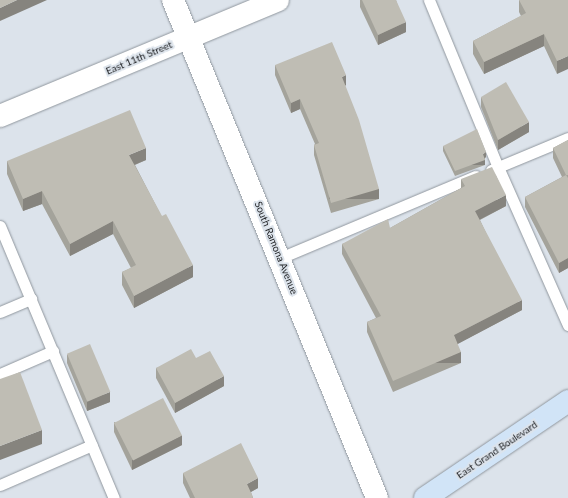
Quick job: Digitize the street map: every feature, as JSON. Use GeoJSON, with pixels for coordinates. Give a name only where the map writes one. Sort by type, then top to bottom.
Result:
{"type":"FeatureCollection","features":[{"type":"Feature","properties":{"kind":"main road","name":"East Grand Boulevard"},"geometry":{"type":"LineString","coordinates":[[425,498],[568,401]]}},
{"type":"Feature","properties":{"kind":"street","name":"South Ramona Avenue"},"geometry":{"type":"LineString","coordinates":[[173,0],[280,258],[377,498]]}},
{"type":"Feature","properties":{"kind":"street","name":"East 11th Street"},"geometry":{"type":"LineString","coordinates":[[0,116],[278,0]]}},
{"type":"Feature","properties":{"kind":"lane"},"geometry":{"type":"LineString","coordinates":[[429,0],[498,167],[568,325]]}},
{"type":"Feature","properties":{"kind":"lane"},"geometry":{"type":"LineString","coordinates":[[280,258],[568,138]]}},
{"type":"Feature","properties":{"kind":"lane"},"geometry":{"type":"LineString","coordinates":[[0,226],[114,498]]}},
{"type":"Feature","properties":{"kind":"lane"},"geometry":{"type":"LineString","coordinates":[[0,312],[30,299]]}},
{"type":"Feature","properties":{"kind":"lane"},"geometry":{"type":"LineString","coordinates":[[0,374],[53,351]]}},
{"type":"Feature","properties":{"kind":"lane"},"geometry":{"type":"LineString","coordinates":[[0,485],[92,444]]}},
{"type":"Feature","properties":{"kind":"building"},"geometry":{"type":"Polygon","coordinates":[[[0,0],[17,0],[0,8],[0,0]]]}},
{"type":"Feature","properties":{"kind":"building"},"geometry":{"type":"Polygon","coordinates":[[[362,0],[396,0],[406,22],[378,35],[362,0]]]}},
{"type":"Feature","properties":{"kind":"building"},"geometry":{"type":"Polygon","coordinates":[[[519,0],[568,0],[568,56],[557,61],[544,34],[484,62],[473,41],[526,13],[519,0]]]}},
{"type":"Feature","properties":{"kind":"building"},"geometry":{"type":"Polygon","coordinates":[[[332,42],[346,75],[342,77],[359,120],[379,189],[331,203],[314,145],[319,143],[300,99],[291,103],[275,65],[332,42]]]}},
{"type":"Feature","properties":{"kind":"building"},"geometry":{"type":"Polygon","coordinates":[[[506,82],[529,122],[498,140],[481,97],[506,82]]]}},
{"type":"Feature","properties":{"kind":"building"},"geometry":{"type":"Polygon","coordinates":[[[130,110],[146,148],[129,155],[162,216],[166,214],[193,265],[134,296],[122,272],[136,265],[113,221],[70,244],[42,191],[23,199],[7,161],[130,110]]]}},
{"type":"Feature","properties":{"kind":"building"},"geometry":{"type":"Polygon","coordinates":[[[477,129],[486,152],[483,154],[485,160],[455,171],[443,146],[477,129]]]}},
{"type":"Feature","properties":{"kind":"building"},"geometry":{"type":"Polygon","coordinates":[[[568,140],[568,175],[566,175],[553,148],[568,140]]]}},
{"type":"Feature","properties":{"kind":"building"},"geometry":{"type":"Polygon","coordinates":[[[492,167],[506,195],[475,211],[522,300],[454,335],[461,352],[393,381],[367,322],[381,316],[342,244],[388,219],[390,228],[465,186],[461,179],[492,167]]]}},
{"type":"Feature","properties":{"kind":"building"},"geometry":{"type":"Polygon","coordinates":[[[566,175],[568,178],[568,258],[559,263],[525,197],[566,175]]]}},
{"type":"Feature","properties":{"kind":"building"},"geometry":{"type":"Polygon","coordinates":[[[90,344],[110,392],[87,402],[67,354],[90,344]]]}},
{"type":"Feature","properties":{"kind":"building"},"geometry":{"type":"Polygon","coordinates":[[[191,349],[196,358],[210,351],[224,376],[175,403],[156,368],[191,349]]]}},
{"type":"Feature","properties":{"kind":"building"},"geometry":{"type":"Polygon","coordinates":[[[20,372],[42,430],[0,446],[0,379],[20,372]]]}},
{"type":"Feature","properties":{"kind":"building"},"geometry":{"type":"Polygon","coordinates":[[[163,398],[182,435],[133,460],[114,423],[163,398]]]}},
{"type":"Feature","properties":{"kind":"building"},"geometry":{"type":"Polygon","coordinates":[[[241,443],[258,478],[247,484],[253,497],[195,498],[183,473],[241,443]]]}}]}
